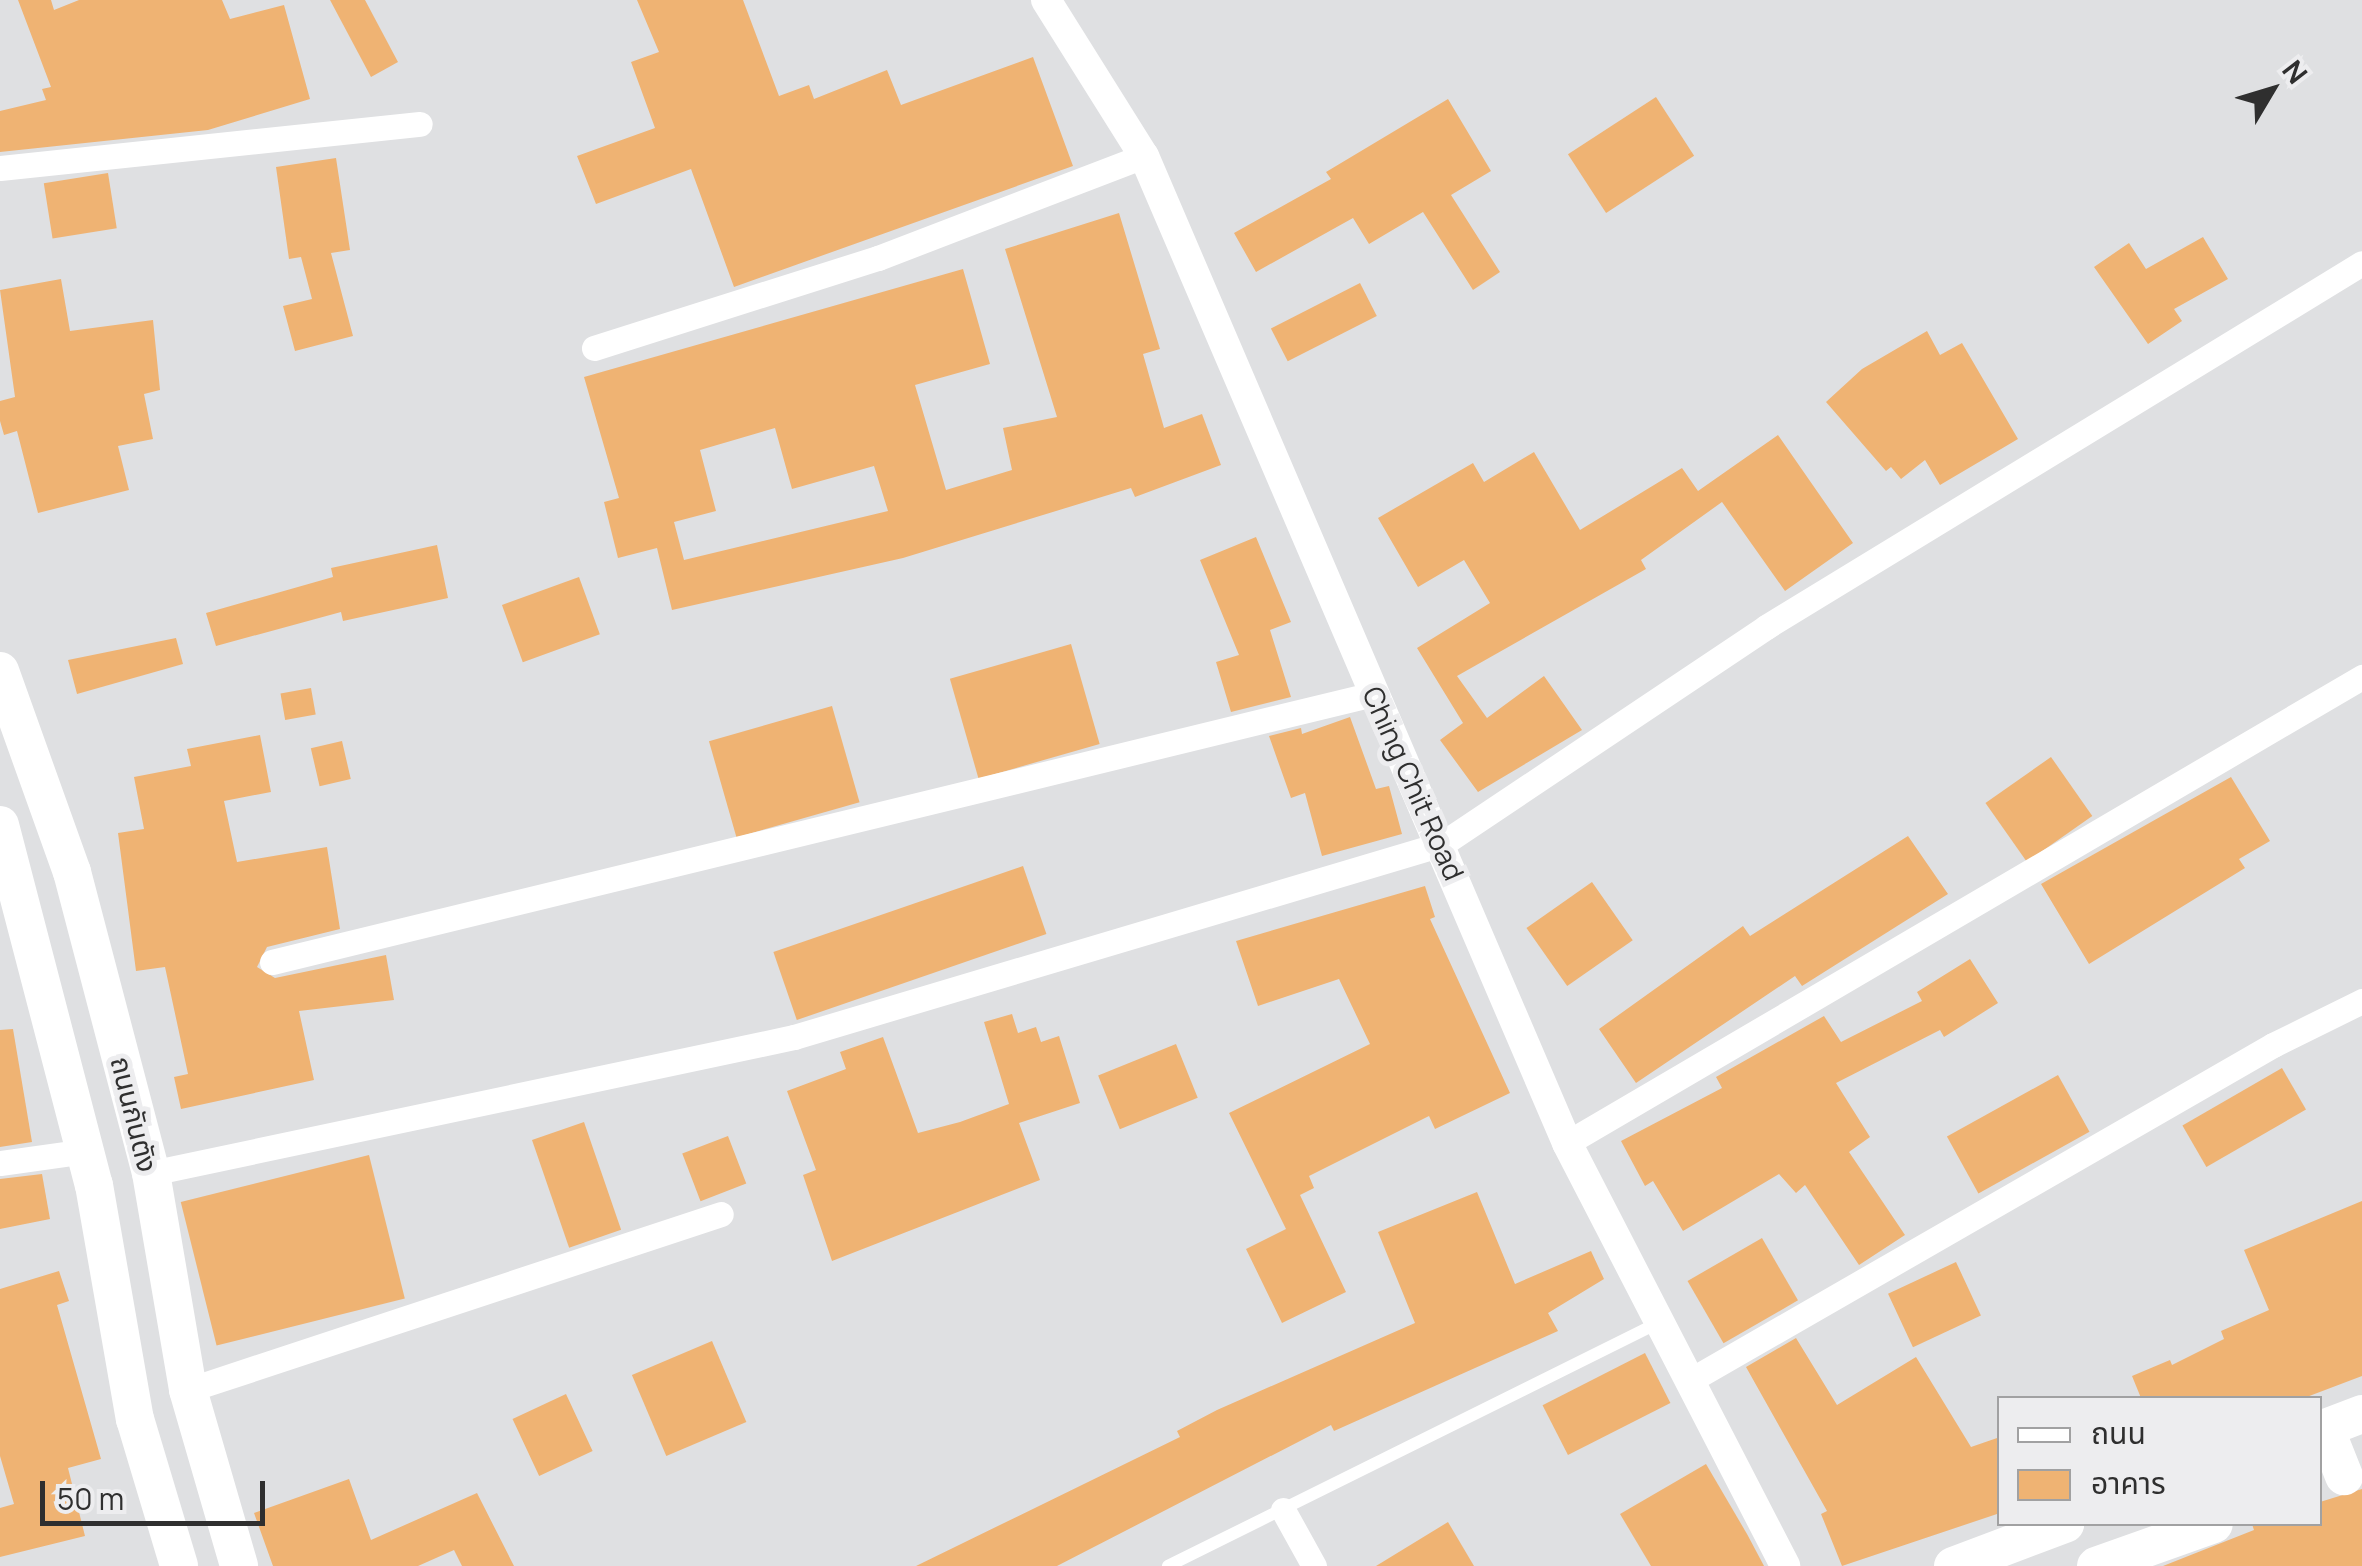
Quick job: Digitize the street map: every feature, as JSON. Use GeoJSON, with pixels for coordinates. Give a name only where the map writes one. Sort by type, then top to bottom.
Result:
{"type":"FeatureCollection","features":[{"type":"Feature","properties":{"kind":"main road","name":"ถนนกันตัง"},"geometry":{"type":"LineString","coordinates":[[0,671],[72,872],[151,1173],[188,1390],[240,1566]]}},
{"type":"Feature","properties":{"kind":"main road","name":"ถนนกันตัง"},"geometry":{"type":"LineString","coordinates":[[0,824],[90,1168],[135,1419],[179,1566]]}},
{"type":"Feature","properties":{"kind":"main road"},"geometry":{"type":"LineString","coordinates":[[90,1168],[151,1173]]}},
{"type":"Feature","properties":{"kind":"main road"},"geometry":{"type":"LineString","coordinates":[[2342,1477],[2322,1429],[2362,1414]]}},
{"type":"Feature","properties":{"kind":"main road"},"geometry":{"type":"LineString","coordinates":[[1953,1566],[2060,1526]]}},
{"type":"Feature","properties":{"kind":"main road"},"geometry":{"type":"LineString","coordinates":[[2096,1566],[2208,1526]]}},
{"type":"Feature","properties":{"kind":"street","name":"Ching Chit Road"},"geometry":{"type":"LineString","coordinates":[[1046,0],[1144,156],[1567,1142],[1785,1566]]}},
{"type":"Feature","properties":{"kind":"street"},"geometry":{"type":"LineString","coordinates":[[0,168],[420,124]]}},
{"type":"Feature","properties":{"kind":"street"},"geometry":{"type":"LineString","coordinates":[[594,348],[878,258],[1144,156]]}},
{"type":"Feature","properties":{"kind":"street"},"geometry":{"type":"LineString","coordinates":[[151,1173],[794,1037],[1442,844],[1766,627],[2362,263]]}},
{"type":"Feature","properties":{"kind":"street"},"geometry":{"type":"LineString","coordinates":[[1567,1142],[2362,678]]}},
{"type":"Feature","properties":{"kind":"street"},"geometry":{"type":"LineString","coordinates":[[272,962],[1373,694]]}},
{"type":"Feature","properties":{"kind":"street"},"geometry":{"type":"LineString","coordinates":[[1689,1381],[2256,1055],[2362,1001]]}},
{"type":"Feature","properties":{"kind":"street"},"geometry":{"type":"LineString","coordinates":[[0,1163],[90,1168]]}},
{"type":"Feature","properties":{"kind":"street"},"geometry":{"type":"LineString","coordinates":[[188,1390],[721,1214]]}},
{"type":"Feature","properties":{"kind":"street"},"geometry":{"type":"LineString","coordinates":[[1282,1510],[1314,1566]]}},
{"type":"Feature","properties":{"kind":"lane"},"geometry":{"type":"LineString","coordinates":[[1168,1566],[1658,1323]]}},
{"type":"Feature","properties":{"kind":"building"},"geometry":{"type":"Polygon","coordinates":[[[18,0],[51,0],[54,10],[79,0],[222,0],[230,19],[284,5],[310,99],[208,130],[0,152],[0,111],[46,100],[42,89],[51,87],[18,0]]]}},
{"type":"Feature","properties":{"kind":"building"},"geometry":{"type":"Polygon","coordinates":[[[330,0],[365,0],[398,62],[371,77],[330,0]]]}},
{"type":"Feature","properties":{"kind":"building"},"geometry":{"type":"Polygon","coordinates":[[[637,0],[743,0],[779,96],[809,85],[814,99],[887,70],[901,105],[1033,57],[1073,166],[734,287],[691,169],[596,204],[577,156],[655,128],[631,62],[659,52],[637,0]]]}},
{"type":"Feature","properties":{"kind":"building"},"geometry":{"type":"Polygon","coordinates":[[[1656,97],[1694,156],[1606,213],[1568,154],[1656,97]]]}},
{"type":"Feature","properties":{"kind":"building"},"geometry":{"type":"Polygon","coordinates":[[[1448,99],[1491,171],[1451,195],[1500,272],[1473,290],[1423,212],[1369,244],[1353,218],[1256,272],[1234,233],[1331,179],[1326,172],[1448,99]]]}},
{"type":"Feature","properties":{"kind":"building"},"geometry":{"type":"Polygon","coordinates":[[[336,158],[350,250],[331,253],[353,336],[295,351],[283,306],[312,299],[301,257],[289,259],[276,167],[336,158]]]}},
{"type":"Feature","properties":{"kind":"building"},"geometry":{"type":"Polygon","coordinates":[[[108,173],[117,228],[53,238],[44,183],[108,173]]]}},
{"type":"Feature","properties":{"kind":"building"},"geometry":{"type":"Polygon","coordinates":[[[1119,213],[1160,349],[1143,354],[1164,428],[1202,414],[1221,465],[1135,497],[1131,488],[903,558],[672,610],[657,548],[618,558],[604,502],[619,498],[584,377],[963,269],[990,364],[915,385],[946,490],[1012,470],[1003,428],[1057,417],[1005,249],[1119,213]],[[775,428],[700,450],[716,511],[674,522],[684,560],[888,511],[874,466],[792,489],[775,428]]]}},
{"type":"Feature","properties":{"kind":"building"},"geometry":{"type":"Polygon","coordinates":[[[2203,237],[2228,279],[2174,309],[2182,321],[2148,344],[2094,267],[2129,243],[2146,269],[2203,237]]]}},
{"type":"Feature","properties":{"kind":"building"},"geometry":{"type":"Polygon","coordinates":[[[61,279],[70,331],[153,320],[160,390],[144,394],[153,439],[118,446],[129,490],[38,513],[17,431],[4,435],[0,421],[0,401],[15,397],[0,290],[61,279]]]}},
{"type":"Feature","properties":{"kind":"building"},"geometry":{"type":"Polygon","coordinates":[[[1360,283],[1377,316],[1288,361],[1271,328],[1360,283]]]}},
{"type":"Feature","properties":{"kind":"building"},"geometry":{"type":"Polygon","coordinates":[[[1927,331],[1940,355],[1962,343],[2018,439],[1940,485],[1925,460],[1901,479],[1891,467],[1886,471],[1826,402],[1862,369],[1927,331]]]}},
{"type":"Feature","properties":{"kind":"building"},"geometry":{"type":"Polygon","coordinates":[[[1778,435],[1853,543],[1785,591],[1722,502],[1641,560],[1646,569],[1457,676],[1487,718],[1544,676],[1582,730],[1478,792],[1440,740],[1463,723],[1417,648],[1490,603],[1464,560],[1418,587],[1378,518],[1473,463],[1484,482],[1534,452],[1580,530],[1682,468],[1698,491],[1778,435]]]}},
{"type":"Feature","properties":{"kind":"building"},"geometry":{"type":"Polygon","coordinates":[[[1256,537],[1291,622],[1270,630],[1291,697],[1231,712],[1216,662],[1239,655],[1200,560],[1256,537]]]}},
{"type":"Feature","properties":{"kind":"building"},"geometry":{"type":"Polygon","coordinates":[[[437,545],[448,598],[343,621],[341,612],[216,646],[206,613],[333,577],[331,568],[437,545]]]}},
{"type":"Feature","properties":{"kind":"building"},"geometry":{"type":"Polygon","coordinates":[[[579,577],[600,634],[523,662],[502,605],[579,577]]]}},
{"type":"Feature","properties":{"kind":"building"},"geometry":{"type":"Polygon","coordinates":[[[176,638],[183,664],[77,694],[68,660],[176,638]]]}},
{"type":"Feature","properties":{"kind":"building"},"geometry":{"type":"Polygon","coordinates":[[[1071,644],[1100,744],[979,779],[950,679],[1071,644]]]}},
{"type":"Feature","properties":{"kind":"building"},"geometry":{"type":"Polygon","coordinates":[[[311,688],[316,715],[285,720],[280,693],[311,688]]]}},
{"type":"Feature","properties":{"kind":"building"},"geometry":{"type":"Polygon","coordinates":[[[832,706],[860,802],[737,837],[709,741],[832,706]]]}},
{"type":"Feature","properties":{"kind":"building"},"geometry":{"type":"Polygon","coordinates":[[[1350,717],[1376,789],[1389,786],[1402,834],[1322,856],[1305,793],[1291,798],[1269,736],[1301,728],[1302,734],[1350,717]]]}},
{"type":"Feature","properties":{"kind":"building"},"geometry":{"type":"Polygon","coordinates":[[[260,735],[271,792],[224,801],[237,862],[327,847],[340,929],[267,947],[257,967],[275,978],[386,955],[394,1000],[299,1011],[314,1080],[181,1109],[174,1077],[188,1074],[165,967],[136,971],[118,833],[144,829],[134,777],[191,766],[187,749],[260,735]]]}},
{"type":"Feature","properties":{"kind":"building"},"geometry":{"type":"Polygon","coordinates":[[[342,741],[351,779],[320,786],[311,748],[342,741]]]}},
{"type":"Feature","properties":{"kind":"building"},"geometry":{"type":"Polygon","coordinates":[[[2051,757],[2092,816],[2027,862],[1985,803],[2051,757]]]}},
{"type":"Feature","properties":{"kind":"building"},"geometry":{"type":"Polygon","coordinates":[[[2231,777],[2270,841],[2239,859],[2245,868],[2089,964],[2041,884],[2231,777]]]}},
{"type":"Feature","properties":{"kind":"building"},"geometry":{"type":"Polygon","coordinates":[[[1908,836],[1948,894],[1802,986],[1795,976],[1636,1083],[1599,1029],[1743,926],[1750,936],[1908,836]]]}},
{"type":"Feature","properties":{"kind":"building"},"geometry":{"type":"Polygon","coordinates":[[[1023,866],[1046,934],[797,1020],[773,952],[1023,866]]]}},
{"type":"Feature","properties":{"kind":"building"},"geometry":{"type":"Polygon","coordinates":[[[1592,882],[1633,940],[1567,986],[1526,928],[1592,882]]]}},
{"type":"Feature","properties":{"kind":"building"},"geometry":{"type":"Polygon","coordinates":[[[1425,886],[1435,917],[1430,919],[1510,1093],[1435,1129],[1429,1116],[1309,1176],[1314,1188],[1300,1195],[1346,1292],[1282,1323],[1246,1249],[1286,1229],[1229,1113],[1370,1044],[1339,979],[1258,1006],[1236,941],[1425,886]]]}},
{"type":"Feature","properties":{"kind":"building"},"geometry":{"type":"Polygon","coordinates":[[[1970,959],[1998,1003],[1944,1037],[1940,1030],[1836,1083],[1870,1137],[1849,1152],[1905,1235],[1859,1265],[1805,1185],[1796,1193],[1779,1174],[1683,1231],[1653,1181],[1645,1186],[1621,1141],[1722,1088],[1716,1077],[1824,1016],[1841,1042],[1922,1001],[1917,992],[1970,959]]]}},
{"type":"Feature","properties":{"kind":"building"},"geometry":{"type":"Polygon","coordinates":[[[1012,1014],[1018,1033],[1036,1027],[1041,1042],[1059,1036],[1080,1103],[1019,1123],[1040,1180],[832,1261],[803,1175],[816,1170],[787,1091],[846,1069],[840,1052],[883,1037],[918,1133],[960,1122],[1009,1104],[984,1022],[1012,1014]]]}},
{"type":"Feature","properties":{"kind":"building"},"geometry":{"type":"Polygon","coordinates":[[[13,1029],[32,1142],[0,1147],[0,1030],[13,1029]]]}},
{"type":"Feature","properties":{"kind":"building"},"geometry":{"type":"Polygon","coordinates":[[[1176,1044],[1198,1098],[1120,1129],[1098,1075],[1176,1044]]]}},
{"type":"Feature","properties":{"kind":"building"},"geometry":{"type":"Polygon","coordinates":[[[2282,1068],[2306,1110],[2206,1167],[2182,1126],[2282,1068]]]}},
{"type":"Feature","properties":{"kind":"building"},"geometry":{"type":"Polygon","coordinates":[[[2058,1075],[2090,1132],[1978,1193],[1947,1137],[2058,1075]]]}},
{"type":"Feature","properties":{"kind":"building"},"geometry":{"type":"Polygon","coordinates":[[[584,1122],[621,1230],[569,1248],[532,1140],[584,1122]]]}},
{"type":"Feature","properties":{"kind":"building"},"geometry":{"type":"Polygon","coordinates":[[[728,1136],[746,1184],[701,1201],[682,1154],[728,1136]]]}},
{"type":"Feature","properties":{"kind":"building"},"geometry":{"type":"Polygon","coordinates":[[[369,1155],[405,1299],[217,1346],[181,1202],[369,1155]]]}},
{"type":"Feature","properties":{"kind":"building"},"geometry":{"type":"Polygon","coordinates":[[[42,1174],[50,1219],[0,1229],[0,1179],[42,1174]]]}},
{"type":"Feature","properties":{"kind":"building"},"geometry":{"type":"Polygon","coordinates":[[[1477,1192],[1515,1284],[1591,1251],[1604,1279],[1548,1313],[1558,1331],[1334,1431],[1331,1425],[1057,1566],[916,1566],[1180,1437],[1177,1431],[1217,1410],[1415,1323],[1378,1232],[1477,1192]]]}},
{"type":"Feature","properties":{"kind":"building"},"geometry":{"type":"Polygon","coordinates":[[[2362,1201],[2362,1376],[2309,1396],[2140,1396],[2132,1376],[2170,1360],[2172,1365],[2224,1339],[2221,1331],[2269,1310],[2244,1250],[2362,1201]]]}},
{"type":"Feature","properties":{"kind":"building"},"geometry":{"type":"Polygon","coordinates":[[[1762,1238],[1798,1300],[1724,1343],[1688,1281],[1762,1238]]]}},
{"type":"Feature","properties":{"kind":"building"},"geometry":{"type":"Polygon","coordinates":[[[1956,1262],[1981,1315],[1913,1347],[1888,1294],[1956,1262]]]}},
{"type":"Feature","properties":{"kind":"building"},"geometry":{"type":"Polygon","coordinates":[[[59,1271],[69,1301],[57,1305],[101,1459],[68,1468],[85,1536],[0,1557],[0,1508],[14,1504],[0,1456],[0,1289],[59,1271]]]}},
{"type":"Feature","properties":{"kind":"building"},"geometry":{"type":"Polygon","coordinates":[[[1796,1338],[1837,1405],[1916,1357],[1971,1447],[1997,1438],[1997,1514],[1842,1566],[1821,1514],[1827,1511],[1746,1367],[1796,1338]]]}},
{"type":"Feature","properties":{"kind":"building"},"geometry":{"type":"Polygon","coordinates":[[[712,1341],[746,1422],[666,1456],[632,1375],[712,1341]]]}},
{"type":"Feature","properties":{"kind":"building"},"geometry":{"type":"Polygon","coordinates":[[[1645,1353],[1670,1403],[1568,1455],[1543,1405],[1645,1353]]]}},
{"type":"Feature","properties":{"kind":"building"},"geometry":{"type":"Polygon","coordinates":[[[566,1394],[593,1451],[539,1476],[513,1419],[566,1394]]]}},
{"type":"Feature","properties":{"kind":"building"},"geometry":{"type":"Polygon","coordinates":[[[1706,1464],[1764,1566],[1651,1566],[1620,1514],[1706,1464]]]}},
{"type":"Feature","properties":{"kind":"building"},"geometry":{"type":"Polygon","coordinates":[[[349,1479],[371,1540],[477,1493],[514,1566],[462,1566],[454,1550],[418,1566],[273,1566],[254,1513],[349,1479]]]}},
{"type":"Feature","properties":{"kind":"building"},"geometry":{"type":"Polygon","coordinates":[[[2362,1489],[2362,1566],[2163,1566],[2254,1530],[2253,1526],[2322,1526],[2322,1501],[2362,1489]]]}},
{"type":"Feature","properties":{"kind":"building"},"geometry":{"type":"Polygon","coordinates":[[[1448,1522],[1474,1566],[1376,1566],[1448,1522]]]}}]}
